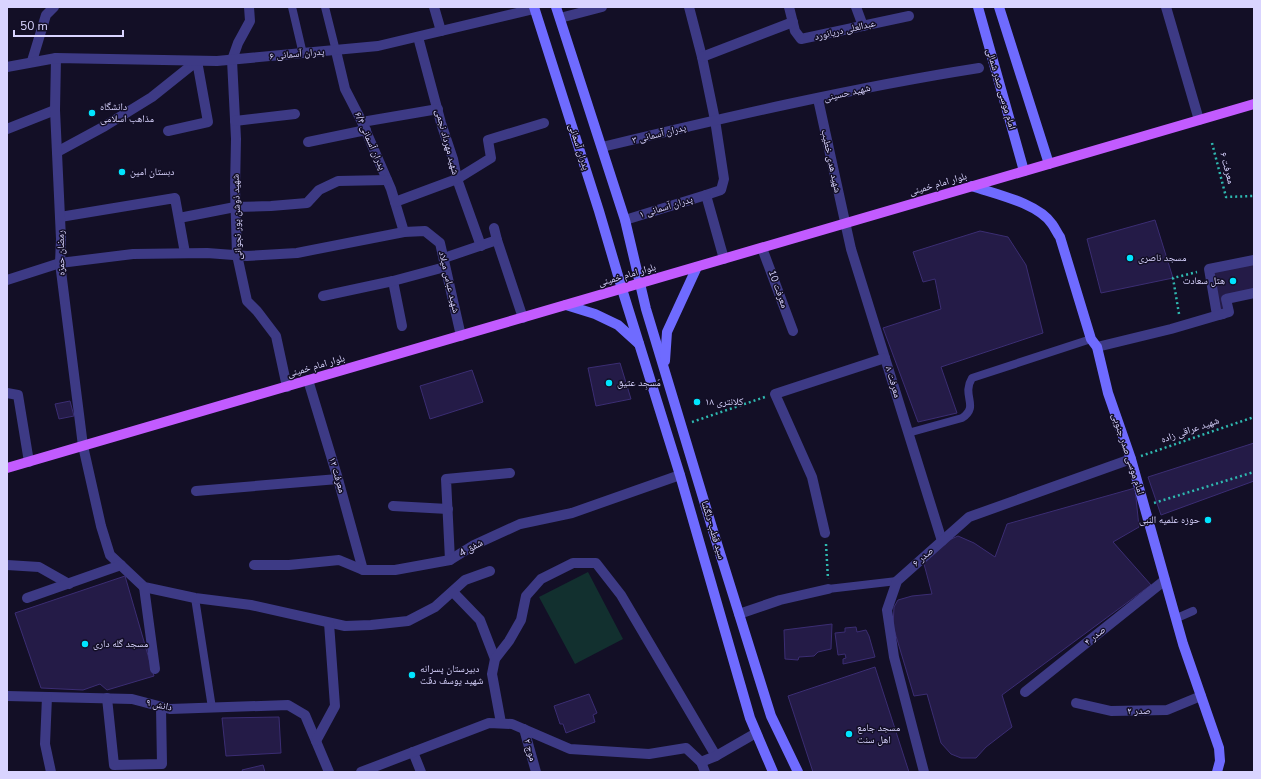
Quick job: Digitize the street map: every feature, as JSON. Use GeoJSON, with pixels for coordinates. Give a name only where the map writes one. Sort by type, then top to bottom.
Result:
{"type":"FeatureCollection","features":[{"type":"Feature","properties":{"kind":"main road"},"geometry":{"type":"LineString","coordinates":[[556,7],[625,220],[640,283]]}},
{"type":"Feature","properties":{"kind":"main road","name":"امام موسی صدر شمالی"},"geometry":{"type":"LineString","coordinates":[[978,7],[1024,171]]}},
{"type":"Feature","properties":{"kind":"main road"},"geometry":{"type":"LineString","coordinates":[[999,7],[1049,164]]}},
{"type":"Feature","properties":{"kind":"main road","name":"پدران آسمانی"},"geometry":{"type":"LineString","coordinates":[[534,8],[599,211],[622,289]]}},
{"type":"Feature","properties":{"kind":"main road","name":"بلوار امام خمینی"},"geometry":{"type":"LineString","coordinates":[[7,468],[1254,104]]}},
{"type":"Feature","properties":{"kind":"main road","name":"امام موسی صدر جنوبی"},"geometry":{"type":"LineString","coordinates":[[972,186],[1025,204],[1040,213],[1052,223],[1060,237],[1094,343],[1108,393],[1132,459],[1183,644],[1219,748],[1220,761],[1218,772]]}},
{"type":"Feature","properties":{"kind":"main road"},"geometry":{"type":"LineString","coordinates":[[665,367],[666,332],[697,267]]}},
{"type":"Feature","properties":{"kind":"main road","name":"سید قطب-دلگشا"},"geometry":{"type":"LineString","coordinates":[[640,283],[714,534],[771,716],[798,772]]}},
{"type":"Feature","properties":{"kind":"main road","name":"سید قطب-دلگشا"},"geometry":{"type":"LineString","coordinates":[[622,289],[680,475],[756,733],[773,772]]}},
{"type":"Feature","properties":{"kind":"main road"},"geometry":{"type":"LineString","coordinates":[[566,305],[595,314],[618,325],[640,344]]}},
{"type":"Feature","properties":{"kind":"main road"},"geometry":{"type":"LineString","coordinates":[[698,538],[714,534]]}},
{"type":"Feature","properties":{"kind":"street"},"geometry":{"type":"LineString","coordinates":[[32,61],[46,15],[54,7]]}},
{"type":"Feature","properties":{"kind":"street"},"geometry":{"type":"LineString","coordinates":[[232,60],[238,43],[250,21],[249,7]]}},
{"type":"Feature","properties":{"kind":"street"},"geometry":{"type":"LineString","coordinates":[[434,7],[441,31]]}},
{"type":"Feature","properties":{"kind":"street"},"geometry":{"type":"LineString","coordinates":[[560,18],[602,7]]}},
{"type":"Feature","properties":{"kind":"street","name":"پدران آسمانی ۱"},"geometry":{"type":"LineString","coordinates":[[625,220],[720,190],[724,180],[715,120],[702,57],[689,7]]}},
{"type":"Feature","properties":{"kind":"street","name":"عبدالعلی دریانورد"},"geometry":{"type":"LineString","coordinates":[[789,7],[797,36],[800,39],[909,16]]}},
{"type":"Feature","properties":{"kind":"street"},"geometry":{"type":"LineString","coordinates":[[856,7],[863,26]]}},
{"type":"Feature","properties":{"kind":"street"},"geometry":{"type":"LineString","coordinates":[[1166,7],[1199,120]]}},
{"type":"Feature","properties":{"kind":"street","name":"پدران آسمانی ۶"},"geometry":{"type":"LineString","coordinates":[[7,67],[32,61],[56,58],[197,61],[232,60],[378,46],[534,8]]}},
{"type":"Feature","properties":{"kind":"street"},"geometry":{"type":"LineString","coordinates":[[702,57],[793,22]]}},
{"type":"Feature","properties":{"kind":"street","name":"شهید مهرداد نجمی"},"geometry":{"type":"LineString","coordinates":[[418,37],[453,159],[456,178],[481,246]]}},
{"type":"Feature","properties":{"kind":"street","name":"پدران آسمانی ۶/۴"},"geometry":{"type":"LineString","coordinates":[[336,50],[345,89],[364,126],[387,180],[404,232]]}},
{"type":"Feature","properties":{"kind":"street","name":"رمضان حمزه"},"geometry":{"type":"LineString","coordinates":[[56,58],[55,110],[61,239],[60,263],[83,446],[101,526],[110,555],[144,587]]}},
{"type":"Feature","properties":{"kind":"street","name":"شهید ذوشن پور نجوانی"},"geometry":{"type":"LineString","coordinates":[[232,60],[235,121],[235,207],[237,255],[246,301],[258,311],[276,336],[287,387]]}},
{"type":"Feature","properties":{"kind":"street"},"geometry":{"type":"LineString","coordinates":[[57,152],[105,126],[152,97],[197,61],[208,122],[168,131]]}},
{"type":"Feature","properties":{"kind":"street","name":"شهید حسینی"},"geometry":{"type":"LineString","coordinates":[[715,120],[918,78],[979,68]]}},
{"type":"Feature","properties":{"kind":"street","name":"شهید هدی خطیب"},"geometry":{"type":"LineString","coordinates":[[818,99],[844,224]]}},
{"type":"Feature","properties":{"kind":"street"},"geometry":{"type":"LineString","coordinates":[[7,129],[55,110]]}},
{"type":"Feature","properties":{"kind":"street"},"geometry":{"type":"LineString","coordinates":[[308,142],[364,126],[438,110]]}},
{"type":"Feature","properties":{"kind":"street"},"geometry":{"type":"LineString","coordinates":[[235,121],[295,114]]}},
{"type":"Feature","properties":{"kind":"street","name":"پدران آسمانی ۳"},"geometry":{"type":"LineString","coordinates":[[602,148],[715,120]]}},
{"type":"Feature","properties":{"kind":"street"},"geometry":{"type":"LineString","coordinates":[[395,202],[456,178],[491,158],[488,140],[544,123]]}},
{"type":"Feature","properties":{"kind":"street"},"geometry":{"type":"LineString","coordinates":[[178,218],[235,207],[307,203],[319,190],[338,181],[387,180]]}},
{"type":"Feature","properties":{"kind":"street"},"geometry":{"type":"LineString","coordinates":[[706,195],[724,259]]}},
{"type":"Feature","properties":{"kind":"street"},"geometry":{"type":"LineString","coordinates":[[60,217],[175,198],[185,253]]}},
{"type":"Feature","properties":{"kind":"street","name":"معرفت ۸"},"geometry":{"type":"LineString","coordinates":[[844,224],[942,541]]}},
{"type":"Feature","properties":{"kind":"street"},"geometry":{"type":"LineString","coordinates":[[494,228],[523,318]]}},
{"type":"Feature","properties":{"kind":"street","name":"شهید عباس میلاد"},"geometry":{"type":"LineString","coordinates":[[7,280],[60,263],[133,254],[185,253],[247,256],[297,253],[404,232],[425,231],[440,244],[461,336]]}},
{"type":"Feature","properties":{"kind":"street"},"geometry":{"type":"LineString","coordinates":[[323,296],[394,282],[497,240]]}},
{"type":"Feature","properties":{"kind":"street","name":"معرفت 10"},"geometry":{"type":"LineString","coordinates":[[762,248],[793,331]]}},
{"type":"Feature","properties":{"kind":"street"},"geometry":{"type":"LineString","coordinates":[[1217,315],[1209,269],[1254,260]]}},
{"type":"Feature","properties":{"kind":"street"},"geometry":{"type":"LineString","coordinates":[[394,282],[402,326]]}},
{"type":"Feature","properties":{"kind":"street"},"geometry":{"type":"LineString","coordinates":[[1094,343],[1172,329],[1229,312],[1226,299],[1254,293]]}},
{"type":"Feature","properties":{"kind":"street"},"geometry":{"type":"LineString","coordinates":[[825,533],[812,477],[775,394],[885,358]]}},
{"type":"Feature","properties":{"kind":"street","name":"معرفت ۱۲"},"geometry":{"type":"LineString","coordinates":[[308,380],[338,479],[363,570]]}},
{"type":"Feature","properties":{"kind":"street"},"geometry":{"type":"LineString","coordinates":[[7,392],[18,395],[29,462]]}},
{"type":"Feature","properties":{"kind":"street","name":"صدر ۶"},"geometry":{"type":"LineString","coordinates":[[896,580],[969,517],[1132,459]]}},
{"type":"Feature","properties":{"kind":"street"},"geometry":{"type":"LineString","coordinates":[[450,560],[446,478],[510,473]]}},
{"type":"Feature","properties":{"kind":"street","name":"شفق 4"},"geometry":{"type":"LineString","coordinates":[[254,565],[289,565],[339,560],[363,570],[395,570],[450,560],[474,545],[520,524],[572,513],[680,475]]}},
{"type":"Feature","properties":{"kind":"street"},"geometry":{"type":"LineString","coordinates":[[196,491],[338,479]]}},
{"type":"Feature","properties":{"kind":"street"},"geometry":{"type":"LineString","coordinates":[[393,506],[448,509]]}},
{"type":"Feature","properties":{"kind":"street"},"geometry":{"type":"LineString","coordinates":[[501,723],[492,674],[495,659],[509,641],[521,620],[526,596],[542,579],[573,563],[596,563],[621,595],[716,756]]}},
{"type":"Feature","properties":{"kind":"street"},"geometry":{"type":"LineString","coordinates":[[7,565],[39,567],[69,584]]}},
{"type":"Feature","properties":{"kind":"street"},"geometry":{"type":"LineString","coordinates":[[28,598],[121,565]]}},
{"type":"Feature","properties":{"kind":"street"},"geometry":{"type":"LineString","coordinates":[[155,669],[144,587],[195,598],[252,605],[345,626],[408,621],[435,606],[453,592],[465,580],[490,571]]}},
{"type":"Feature","properties":{"kind":"street"},"geometry":{"type":"LineString","coordinates":[[896,580],[887,610],[894,657],[924,772]]}},
{"type":"Feature","properties":{"kind":"street","name":"صدر ۴"},"geometry":{"type":"LineString","coordinates":[[1025,692],[1165,580]]}},
{"type":"Feature","properties":{"kind":"street"},"geometry":{"type":"LineString","coordinates":[[739,614],[780,600],[828,589]]}},
{"type":"Feature","properties":{"kind":"street"},"geometry":{"type":"LineString","coordinates":[[453,592],[480,620],[495,659]]}},
{"type":"Feature","properties":{"kind":"street"},"geometry":{"type":"LineString","coordinates":[[316,741],[335,706],[329,623]]}},
{"type":"Feature","properties":{"kind":"street","name":"دانش ۹"},"geometry":{"type":"LineString","coordinates":[[7,696],[132,699],[170,709],[288,705],[305,715],[329,772]]}},
{"type":"Feature","properties":{"kind":"street","name":"صدر ۲"},"geometry":{"type":"LineString","coordinates":[[1076,703],[1111,711],[1167,710],[1201,696]]}},
{"type":"Feature","properties":{"kind":"street"},"geometry":{"type":"LineString","coordinates":[[47,697],[45,744],[51,772]]}},
{"type":"Feature","properties":{"kind":"street"},"geometry":{"type":"LineString","coordinates":[[107,698],[114,765],[162,764],[161,707]]}},
{"type":"Feature","properties":{"kind":"street"},"geometry":{"type":"LineString","coordinates":[[361,772],[489,723],[512,724],[570,749],[649,754],[686,748],[701,762],[705,772]]}},
{"type":"Feature","properties":{"kind":"street","name":"موج ۲"},"geometry":{"type":"LineString","coordinates":[[524,729],[536,772]]}},
{"type":"Feature","properties":{"kind":"street"},"geometry":{"type":"LineString","coordinates":[[701,762],[716,756],[756,733]]}},
{"type":"Feature","properties":{"kind":"street"},"geometry":{"type":"LineString","coordinates":[[413,752],[421,772]]}},
{"type":"Feature","properties":{"kind":"lane"},"geometry":{"type":"LineString","coordinates":[[292,7],[303,54]]}},
{"type":"Feature","properties":{"kind":"lane"},"geometry":{"type":"LineString","coordinates":[[325,7],[336,50]]}},
{"type":"Feature","properties":{"kind":"lane"},"geometry":{"type":"LineString","coordinates":[[908,433],[962,418],[969,413],[972,408],[967,390],[972,378],[1094,343]]}},
{"type":"Feature","properties":{"kind":"lane"},"geometry":{"type":"LineString","coordinates":[[828,589],[896,580]]}},
{"type":"Feature","properties":{"kind":"lane"},"geometry":{"type":"LineString","coordinates":[[195,598],[212,708]]}},
{"type":"Feature","properties":{"kind":"lane"},"geometry":{"type":"LineString","coordinates":[[1177,618],[1193,611]]}},
{"type":"Feature","properties":{"kind":"path","name":"معرفت ۶"},"geometry":{"type":"LineString","coordinates":[[1212,143],[1226,197],[1253,196],[1254,198]]}},
{"type":"Feature","properties":{"kind":"path"},"geometry":{"type":"LineString","coordinates":[[682,425],[775,394]]}},
{"type":"Feature","properties":{"kind":"path","name":"شهید عراقی زاده"},"geometry":{"type":"LineString","coordinates":[[1132,459],[1254,417]]}},
{"type":"Feature","properties":{"kind":"path"},"geometry":{"type":"LineString","coordinates":[[1144,506],[1254,472]]}},
{"type":"Feature","properties":{"kind":"path"},"geometry":{"type":"LineString","coordinates":[[825,533],[828,589]]}},
{"type":"Feature","properties":{"kind":"green space"},"geometry":{"type":"Polygon","coordinates":[[[588,572],[623,639],[575,664],[539,597],[588,572]]]}},
{"type":"Feature","properties":{"kind":"building","name":"مسجد ناصری"},"geometry":{"type":"Polygon","coordinates":[[[1155,220],[1173,278],[1101,293],[1087,239],[1155,220]]]}},
{"type":"Feature","properties":{"kind":"building"},"geometry":{"type":"Polygon","coordinates":[[[980,231],[1008,237],[1026,265],[1043,333],[941,367],[957,413],[918,422],[883,328],[941,309],[935,279],[923,282],[913,252],[980,231]]]}},
{"type":"Feature","properties":{"kind":"building","name":"هتل سعادت"},"geometry":{"type":"Polygon","coordinates":[[[1254,260],[1254,293],[1226,299],[1229,312],[1217,315],[1209,269],[1254,260]]]}},
{"type":"Feature","properties":{"kind":"building","name":"مَسجِد عتیق"},"geometry":{"type":"Polygon","coordinates":[[[620,363],[631,399],[596,406],[588,368],[620,363]]]}},
{"type":"Feature","properties":{"kind":"building"},"geometry":{"type":"Polygon","coordinates":[[[472,370],[483,402],[430,419],[420,386],[472,370]]]}},
{"type":"Feature","properties":{"kind":"building"},"geometry":{"type":"Polygon","coordinates":[[[70,401],[74,416],[59,419],[55,404],[70,401]]]}},
{"type":"Feature","properties":{"kind":"building"},"geometry":{"type":"Polygon","coordinates":[[[1254,443],[1254,481],[1161,515],[1148,477],[1254,443]]]}},
{"type":"Feature","properties":{"kind":"building"},"geometry":{"type":"Polygon","coordinates":[[[1135,488],[1139,527],[1113,542],[1151,585],[1002,695],[1012,727],[986,747],[976,758],[961,758],[951,754],[941,743],[927,694],[914,696],[893,626],[894,607],[898,600],[912,596],[932,594],[924,564],[936,546],[958,536],[974,543],[995,557],[1007,524],[1135,488]]]}},
{"type":"Feature","properties":{"kind":"building","name":"مسجد گله داری"},"geometry":{"type":"Polygon","coordinates":[[[125,576],[154,676],[107,690],[100,684],[83,690],[41,688],[15,613],[125,576]]]}},
{"type":"Feature","properties":{"kind":"building"},"geometry":{"type":"Polygon","coordinates":[[[832,624],[831,649],[818,652],[814,656],[799,657],[798,660],[785,659],[784,630],[832,624]]]}},
{"type":"Feature","properties":{"kind":"building"},"geometry":{"type":"Polygon","coordinates":[[[856,627],[857,632],[866,630],[875,657],[843,664],[843,659],[846,658],[845,654],[838,655],[835,633],[845,632],[845,628],[856,627]]]}},
{"type":"Feature","properties":{"kind":"building","name":"مسجد جامع اهل سنت"},"geometry":{"type":"Polygon","coordinates":[[[875,667],[909,772],[813,772],[788,696],[875,667]]]}},
{"type":"Feature","properties":{"kind":"building"},"geometry":{"type":"Polygon","coordinates":[[[589,694],[597,713],[593,715],[595,722],[566,733],[563,724],[560,724],[554,706],[589,694]]]}},
{"type":"Feature","properties":{"kind":"building"},"geometry":{"type":"Polygon","coordinates":[[[279,717],[281,753],[226,756],[222,718],[279,717]]]}},
{"type":"Feature","properties":{"kind":"building"},"geometry":{"type":"Polygon","coordinates":[[[263,765],[265,772],[243,772],[242,770],[263,765]]]}},
{"type":"Feature","properties":{"kind":"place","name":"دانشگاه مذاهب اسلامی"},"geometry":{"type":"Point","coordinates":[92,113]}},
{"type":"Feature","properties":{"kind":"place","name":"دبستان امین"},"geometry":{"type":"Point","coordinates":[122,172]}},
{"type":"Feature","properties":{"kind":"place","name":"مسجد ناصری"},"geometry":{"type":"Point","coordinates":[1130,258]}},
{"type":"Feature","properties":{"kind":"place","name":"هتل سعادت"},"geometry":{"type":"Point","coordinates":[1233,281]}},
{"type":"Feature","properties":{"kind":"place","name":"مَسجِد عتیق"},"geometry":{"type":"Point","coordinates":[609,383]}},
{"type":"Feature","properties":{"kind":"place","name":"کلانتری ۱۸"},"geometry":{"type":"Point","coordinates":[697,402]}},
{"type":"Feature","properties":{"kind":"place","name":"حوزه علمیه النبی"},"geometry":{"type":"Point","coordinates":[1208,520]}},
{"type":"Feature","properties":{"kind":"place","name":"مسجد گله داری"},"geometry":{"type":"Point","coordinates":[85,644]}},
{"type":"Feature","properties":{"kind":"place","name":"دبیرستان پسرانه شهید یوسف دقت"},"geometry":{"type":"Point","coordinates":[412,675]}},
{"type":"Feature","properties":{"kind":"place","name":"مسجد جامع اهل سنت"},"geometry":{"type":"Point","coordinates":[849,734]}}]}
